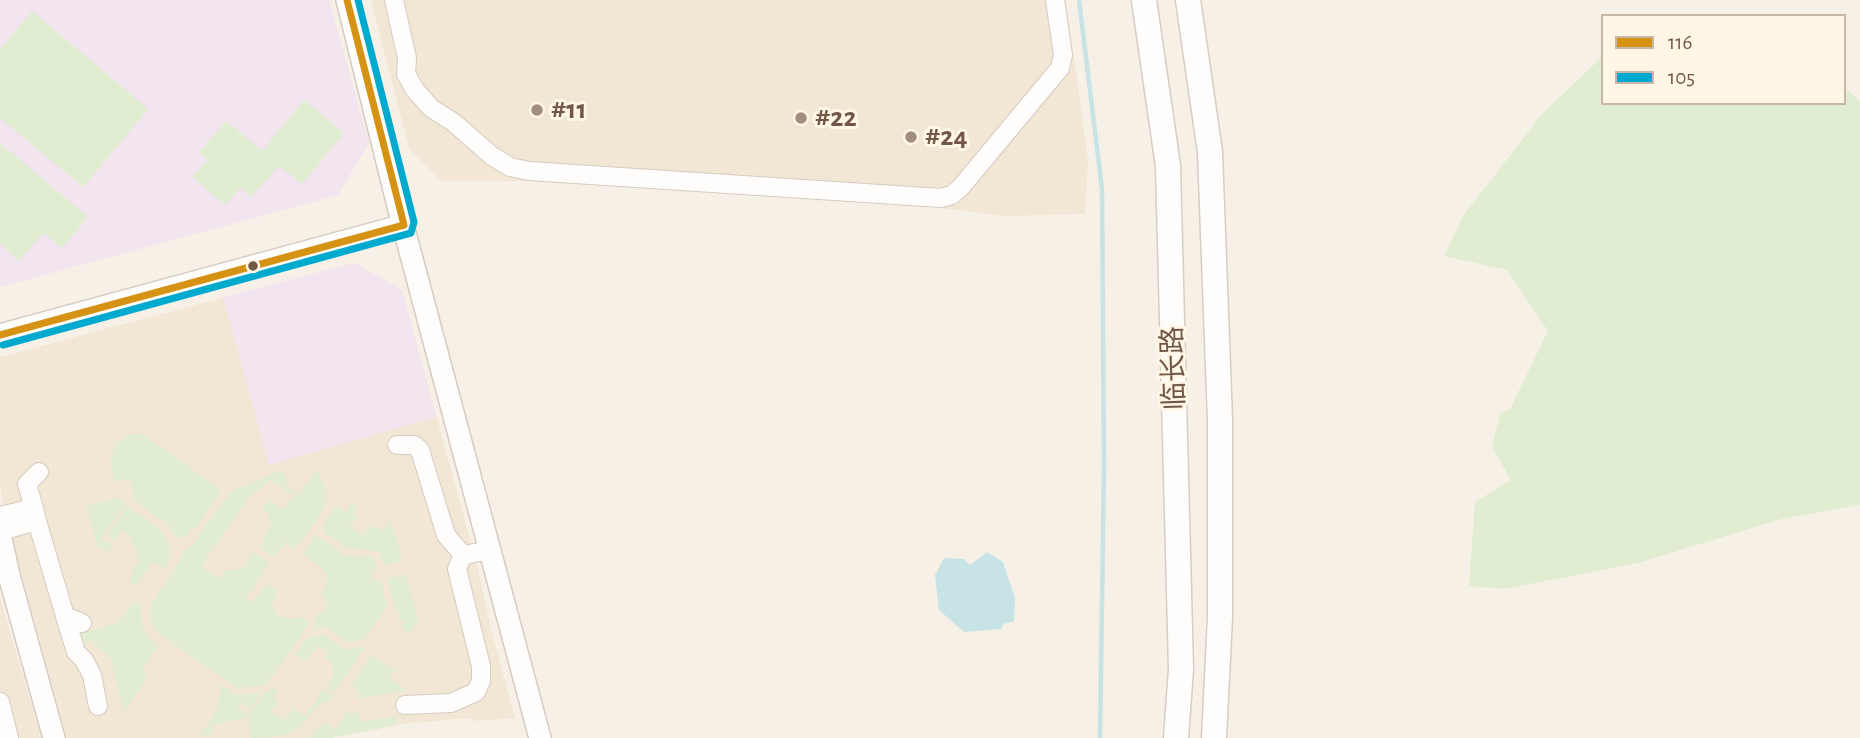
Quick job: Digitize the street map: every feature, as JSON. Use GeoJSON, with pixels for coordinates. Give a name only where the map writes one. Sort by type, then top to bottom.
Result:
{"type":"FeatureCollection","features":[{"type":"Feature","properties":{"kind":"main road","name":"临长路"},"geometry":{"type":"LineString","coordinates":[[1144,0],[1168,166],[1181,656],[1176,738]]}},
{"type":"Feature","properties":{"kind":"main road","name":"临长路"},"geometry":{"type":"LineString","coordinates":[[1188,0],[1210,152],[1219,399],[1220,617],[1214,738]]}},
{"type":"Feature","properties":{"kind":"street"},"geometry":{"type":"LineString","coordinates":[[347,0],[402,220],[538,729]]}},
{"type":"Feature","properties":{"kind":"street"},"geometry":{"type":"LineString","coordinates":[[394,0],[407,58],[406,74],[415,90],[431,108],[510,167],[528,171],[941,198],[952,195],[961,187],[1060,68],[1063,55],[1055,0]]}},
{"type":"Feature","properties":{"kind":"street"},"geometry":{"type":"LineString","coordinates":[[0,320],[402,220]]}},
{"type":"Feature","properties":{"kind":"street"},"geometry":{"type":"LineString","coordinates":[[0,335],[402,220]]}},
{"type":"Feature","properties":{"kind":"street"},"geometry":{"type":"LineString","coordinates":[[397,445],[414,445],[420,450],[446,535],[463,555]]}},
{"type":"Feature","properties":{"kind":"street"},"geometry":{"type":"LineString","coordinates":[[39,472],[27,484],[73,620],[76,652],[92,675],[99,706]]}},
{"type":"Feature","properties":{"kind":"street"},"geometry":{"type":"LineString","coordinates":[[0,516],[36,515]]}},
{"type":"Feature","properties":{"kind":"street"},"geometry":{"type":"LineString","coordinates":[[36,515],[0,532],[10,579],[54,738]]}},
{"type":"Feature","properties":{"kind":"street"},"geometry":{"type":"LineString","coordinates":[[463,555],[491,550]]}},
{"type":"Feature","properties":{"kind":"street"},"geometry":{"type":"LineString","coordinates":[[405,705],[450,703],[463,699],[476,692],[481,681],[481,666],[457,569],[463,555]]}},
{"type":"Feature","properties":{"kind":"street"},"geometry":{"type":"LineString","coordinates":[[0,702],[9,738]]}},
{"type":"Feature","properties":{"kind":"shaded area"},"geometry":{"type":"Polygon","coordinates":[[[0,0],[329,0],[369,143],[338,195],[0,287],[0,0]]]}},
{"type":"Feature","properties":{"kind":"shaded area"},"geometry":{"type":"Polygon","coordinates":[[[371,0],[1066,0],[1088,160],[1085,214],[1003,216],[911,204],[532,181],[442,181],[409,148],[371,0]]]}},
{"type":"Feature","properties":{"kind":"shaded area"},"geometry":{"type":"Polygon","coordinates":[[[355,263],[402,290],[478,569],[515,718],[477,721],[468,718],[403,724],[331,738],[67,738],[3,506],[0,484],[0,357],[355,263]]]}},
{"type":"Feature","properties":{"kind":"shaded area"},"geometry":{"type":"Polygon","coordinates":[[[355,263],[402,290],[436,417],[269,465],[223,297],[355,263]]]}},
{"type":"Feature","properties":{"kind":"shaded area"},"geometry":{"type":"Polygon","coordinates":[[[0,598],[41,738],[0,738],[0,598]]]}},
{"type":"Feature","properties":{"kind":"green space"},"geometry":{"type":"Polygon","coordinates":[[[32,11],[148,109],[83,187],[0,118],[0,49],[32,11]]]}},
{"type":"Feature","properties":{"kind":"green space"},"geometry":{"type":"Polygon","coordinates":[[[1601,58],[1601,105],[1846,105],[1846,89],[1860,102],[1860,505],[1781,519],[1638,563],[1504,589],[1469,586],[1475,502],[1511,480],[1492,447],[1500,414],[1510,409],[1548,331],[1507,270],[1444,256],[1463,216],[1543,113],[1601,58]]]}},
{"type":"Feature","properties":{"kind":"green space"},"geometry":{"type":"Polygon","coordinates":[[[304,100],[344,133],[302,184],[279,166],[251,197],[240,188],[225,205],[192,177],[207,160],[199,152],[226,121],[262,151],[304,100]]]}},
{"type":"Feature","properties":{"kind":"green space"},"geometry":{"type":"Polygon","coordinates":[[[0,143],[88,217],[62,248],[43,233],[19,261],[0,244],[0,143]]]}},
{"type":"Feature","properties":{"kind":"green space"},"geometry":{"type":"Polygon","coordinates":[[[137,433],[220,489],[195,529],[192,528],[185,537],[177,538],[169,526],[130,497],[134,493],[130,479],[116,482],[111,466],[113,451],[121,440],[137,433]]]}},
{"type":"Feature","properties":{"kind":"green space"},"geometry":{"type":"Polygon","coordinates":[[[316,470],[325,489],[325,502],[314,524],[295,549],[285,542],[274,557],[260,548],[271,525],[267,513],[262,509],[269,500],[283,509],[294,496],[271,480],[258,488],[258,492],[253,491],[201,566],[219,579],[225,571],[242,569],[252,554],[256,554],[270,563],[246,599],[253,603],[267,583],[277,590],[272,604],[276,615],[286,619],[301,617],[307,621],[306,628],[266,685],[237,688],[155,630],[149,614],[152,603],[184,551],[193,544],[230,492],[279,471],[287,477],[283,481],[285,486],[299,495],[316,470]]]}},
{"type":"Feature","properties":{"kind":"green space"},"geometry":{"type":"Polygon","coordinates":[[[117,498],[125,504],[101,538],[111,545],[107,552],[97,545],[86,506],[117,498]]]}},
{"type":"Feature","properties":{"kind":"green space"},"geometry":{"type":"Polygon","coordinates":[[[352,503],[357,506],[352,513],[357,517],[350,527],[362,536],[372,524],[383,531],[391,520],[402,561],[384,566],[379,551],[347,548],[324,533],[323,525],[336,506],[345,512],[352,503]]]}},
{"type":"Feature","properties":{"kind":"green space"},"geometry":{"type":"Polygon","coordinates":[[[127,506],[154,524],[167,539],[170,548],[170,558],[165,569],[153,562],[136,586],[129,581],[139,560],[136,547],[130,543],[133,538],[122,530],[115,540],[107,535],[127,506]]]}},
{"type":"Feature","properties":{"kind":"green space"},"geometry":{"type":"Polygon","coordinates":[[[316,535],[344,555],[374,557],[377,569],[371,572],[374,582],[380,581],[387,606],[365,638],[348,643],[327,627],[318,629],[314,626],[317,614],[325,611],[328,604],[321,594],[327,582],[326,574],[303,554],[316,535]]]}},
{"type":"Feature","properties":{"kind":"green space"},"geometry":{"type":"Polygon","coordinates":[[[406,574],[418,621],[409,634],[401,627],[403,623],[398,619],[401,613],[395,607],[387,579],[406,574]]]}},
{"type":"Feature","properties":{"kind":"green space"},"geometry":{"type":"Polygon","coordinates":[[[135,601],[141,605],[144,628],[159,646],[144,666],[146,680],[124,712],[110,658],[90,640],[82,647],[81,632],[112,624],[124,615],[135,601]]]}},
{"type":"Feature","properties":{"kind":"green space"},"geometry":{"type":"Polygon","coordinates":[[[325,635],[346,650],[360,646],[364,650],[333,693],[326,688],[334,674],[331,662],[325,658],[328,653],[317,645],[306,661],[296,655],[307,638],[325,635]]]}},
{"type":"Feature","properties":{"kind":"green space"},"geometry":{"type":"Polygon","coordinates":[[[371,655],[390,668],[397,668],[390,679],[406,690],[356,699],[361,693],[351,686],[371,655]]]}},
{"type":"Feature","properties":{"kind":"green space"},"geometry":{"type":"Polygon","coordinates":[[[219,684],[236,695],[258,693],[259,697],[251,709],[241,702],[237,707],[248,715],[211,725],[212,734],[200,736],[218,705],[219,684]]]}},
{"type":"Feature","properties":{"kind":"green space"},"geometry":{"type":"Polygon","coordinates":[[[272,688],[278,691],[274,698],[278,701],[271,712],[284,721],[293,708],[305,716],[323,690],[332,696],[326,704],[321,701],[299,726],[275,737],[251,738],[248,715],[262,697],[262,693],[269,692],[272,688]]]}},
{"type":"Feature","properties":{"kind":"green space"},"geometry":{"type":"Polygon","coordinates":[[[348,711],[351,714],[358,712],[361,722],[397,716],[397,725],[331,738],[310,738],[325,722],[335,730],[348,711]]]}},
{"type":"Feature","properties":{"kind":"water"},"geometry":{"type":"Polygon","coordinates":[[[987,552],[1003,562],[1015,598],[1014,621],[1004,624],[1001,629],[964,632],[939,610],[935,575],[944,558],[964,559],[970,565],[987,552]]]}},
{"type":"Feature","properties":{"kind":"waterway"},"geometry":{"type":"LineString","coordinates":[[1079,0],[1102,189],[1104,466],[1100,738]]}},
{"type":"Feature","properties":{"kind":"transit line","name":"116"},"geometry":{"type":"LineString","coordinates":[[0,335],[404,225],[347,0]]}},
{"type":"Feature","properties":{"kind":"transit line","name":"105"},"geometry":{"type":"LineString","coordinates":[[3,345],[411,233],[414,222],[358,0]]}},
{"type":"Feature","properties":{"kind":"place","name":"#11"},"geometry":{"type":"Point","coordinates":[537,110]}},
{"type":"Feature","properties":{"kind":"place","name":"#22"},"geometry":{"type":"Point","coordinates":[801,118]}},
{"type":"Feature","properties":{"kind":"place","name":"#24"},"geometry":{"type":"Point","coordinates":[911,137]}}]}
